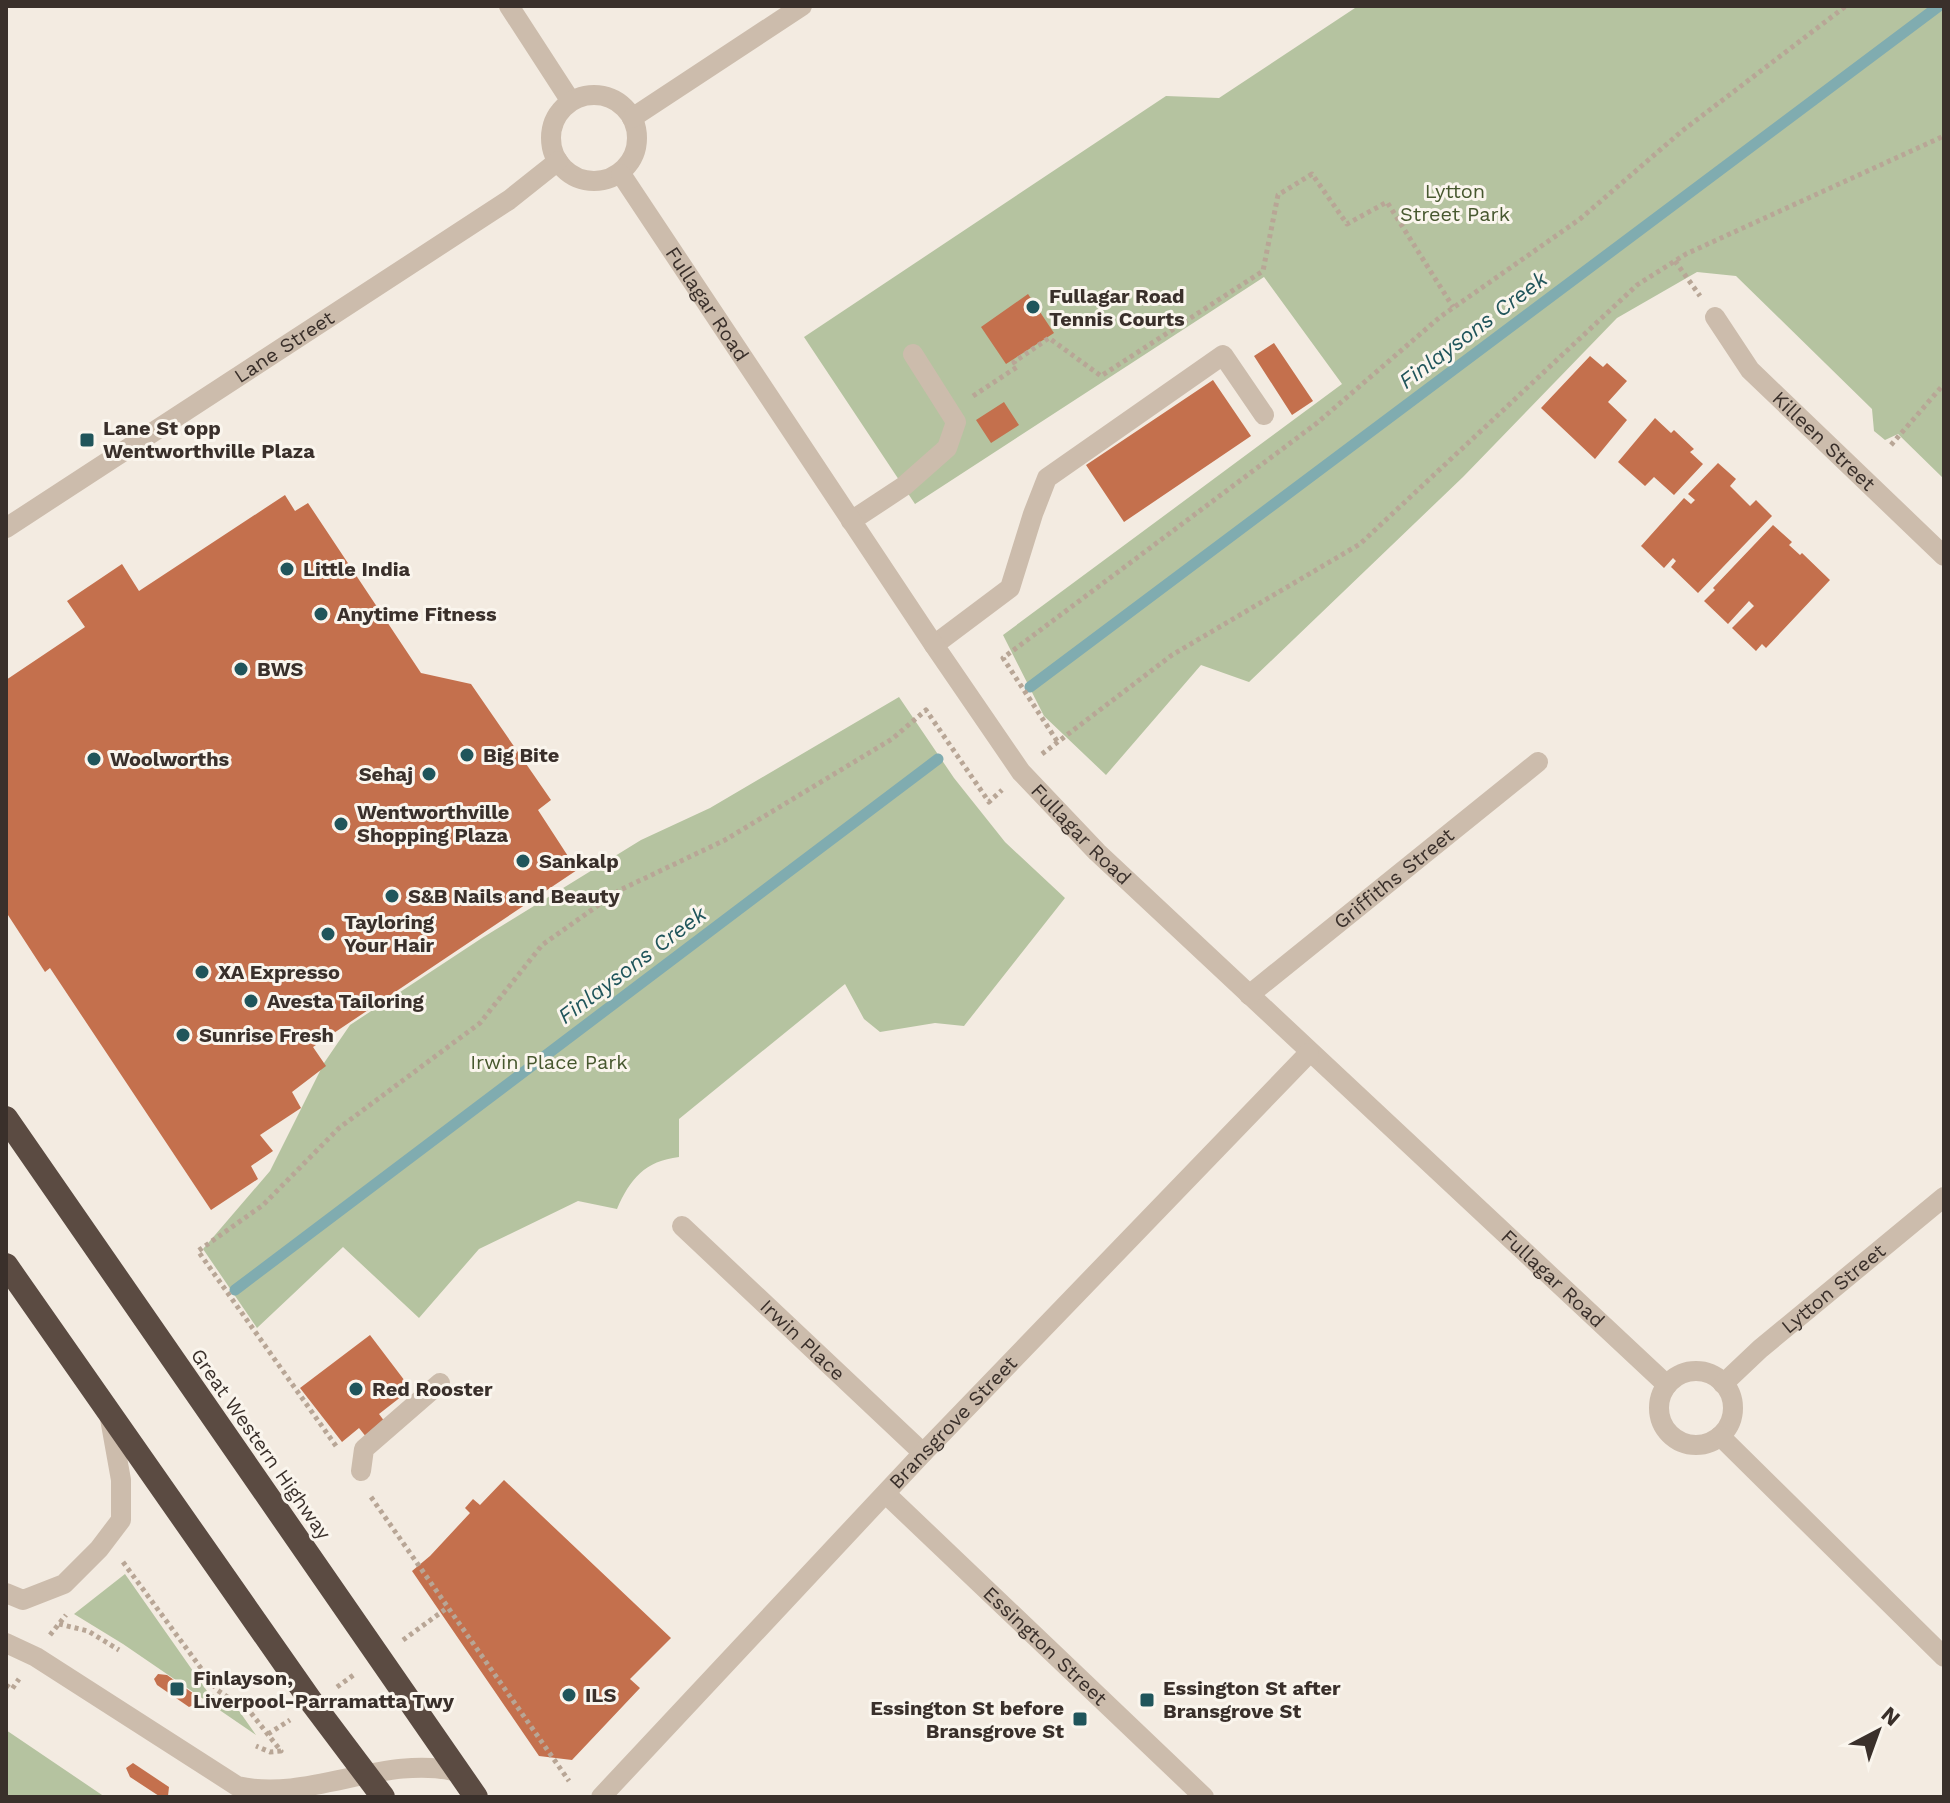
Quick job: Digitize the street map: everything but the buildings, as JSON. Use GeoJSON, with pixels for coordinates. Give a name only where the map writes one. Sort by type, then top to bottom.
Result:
{"type":"FeatureCollection","features":[{"type":"Feature","properties":{"kind":"highway","name":"Great Western Highway"},"geometry":{"type":"LineString","coordinates":[[6,1118],[466,1784],[486,1797]]}},
{"type":"Feature","properties":{"kind":"highway"},"geometry":{"type":"LineString","coordinates":[[6,1265],[313,1704],[376,1787]]}},
{"type":"Feature","properties":{"kind":"street"},"geometry":{"type":"LineString","coordinates":[[509,6],[570,100]]}},
{"type":"Feature","properties":{"kind":"street"},"geometry":{"type":"LineString","coordinates":[[632,118],[802,6]]}},
{"type":"Feature","properties":{"kind":"street"},"geometry":{"type":"LineString","coordinates":[[586,95],[602,96],[614,100],[632,118],[637,132],[637,148],[621,174],[604,180],[587,181],[570,174],[558,161],[552,149],[551,135],[554,122],[570,100],[586,95]]}},
{"type":"Feature","properties":{"kind":"street","name":"Lane Street"},"geometry":{"type":"LineString","coordinates":[[6,528],[509,200],[558,161]]}},
{"type":"Feature","properties":{"kind":"street","name":"Fullagar Road"},"geometry":{"type":"LineString","coordinates":[[621,174],[1021,772],[1097,852],[1667,1385]]}},
{"type":"Feature","properties":{"kind":"street","name":"Killeen Street"},"geometry":{"type":"LineString","coordinates":[[1715,317],[1750,370],[1944,556]]}},
{"type":"Feature","properties":{"kind":"street"},"geometry":{"type":"LineString","coordinates":[[851,521],[904,486],[947,448],[956,422],[913,354]]}},
{"type":"Feature","properties":{"kind":"street"},"geometry":{"type":"LineString","coordinates":[[934,645],[1010,588],[1047,478],[1223,355],[1264,415]]}},
{"type":"Feature","properties":{"kind":"street","name":"Griffiths Street"},"geometry":{"type":"LineString","coordinates":[[1249,995],[1538,762]]}},
{"type":"Feature","properties":{"kind":"street","name":"Bransgrove Street"},"geometry":{"type":"LineString","coordinates":[[601,1797],[923,1453],[1309,1053]]}},
{"type":"Feature","properties":{"kind":"street","name":"Lytton Street"},"geometry":{"type":"LineString","coordinates":[[1723,1384],[1760,1349],[1944,1197]]}},
{"type":"Feature","properties":{"kind":"street","name":"Irwin Place"},"geometry":{"type":"LineString","coordinates":[[682,1226],[923,1453]]}},
{"type":"Feature","properties":{"kind":"street"},"geometry":{"type":"LineString","coordinates":[[1694,1371],[1705,1373],[1723,1384],[1729,1394],[1732,1417],[1728,1428],[1720,1436],[1700,1445],[1679,1441],[1670,1435],[1658,1406],[1667,1385],[1674,1378],[1694,1371]]}},
{"type":"Feature","properties":{"kind":"street"},"geometry":{"type":"LineString","coordinates":[[364,1481],[364,1449],[440,1383]]}},
{"type":"Feature","properties":{"kind":"street"},"geometry":{"type":"LineString","coordinates":[[6,1593],[23,1600],[64,1584],[99,1549],[121,1520],[121,1480],[109,1412]]}},
{"type":"Feature","properties":{"kind":"street"},"geometry":{"type":"LineString","coordinates":[[1720,1436],[1944,1657]]}},
{"type":"Feature","properties":{"kind":"street","name":"Essington Street"},"geometry":{"type":"LineString","coordinates":[[886,1494],[1204,1797]]}},
{"type":"Feature","properties":{"kind":"street"},"geometry":{"type":"LineString","coordinates":[[6,1643],[36,1657],[240,1792],[295,1793],[376,1787],[431,1766],[466,1784]]}},
{"type":"Feature","properties":{"kind":"path"},"geometry":{"type":"LineString","coordinates":[[1057,741],[1003,658],[1317,423],[1453,307],[1580,219],[1682,131],[1846,6]]}},
{"type":"Feature","properties":{"kind":"path"},"geometry":{"type":"LineString","coordinates":[[1049,748],[1172,655],[1360,544],[1637,285],[1675,261],[1771,214],[1944,136]]}},
{"type":"Feature","properties":{"kind":"path"},"geometry":{"type":"LineString","coordinates":[[949,412],[1017,367],[1014,362],[1049,338],[1101,376],[1263,271],[1278,195],[1312,174],[1347,224],[1387,202],[1453,307]]}},
{"type":"Feature","properties":{"kind":"path"},"geometry":{"type":"LineString","coordinates":[[1675,261],[1715,317]]}},
{"type":"Feature","properties":{"kind":"path"},"geometry":{"type":"LineString","coordinates":[[1891,445],[1944,384]]}},
{"type":"Feature","properties":{"kind":"path"},"geometry":{"type":"LineString","coordinates":[[342,1454],[198,1251],[263,1205],[339,1128],[480,1023],[542,945],[620,890],[725,840],[892,739],[926,710],[989,802]]}},
{"type":"Feature","properties":{"kind":"path"},"geometry":{"type":"LineString","coordinates":[[364,1481],[447,1608],[569,1781]]}},
{"type":"Feature","properties":{"kind":"path"},"geometry":{"type":"LineString","coordinates":[[112,1572],[122,1562],[217,1690],[251,1713],[281,1751],[270,1752],[256,1746]]}},
{"type":"Feature","properties":{"kind":"path"},"geometry":{"type":"LineString","coordinates":[[69,1613],[58,1623],[88,1631],[119,1650]]}},
{"type":"Feature","properties":{"kind":"green space","name":"Lytton Street Park"},"geometry":{"type":"Polygon","coordinates":[[[1358,6],[1944,6],[1944,479],[1898,434],[1885,440],[1874,431],[1872,409],[1736,276],[1697,272],[1617,318],[1463,477],[1249,682],[1201,665],[1106,775],[1044,716],[1003,635],[1342,384],[1264,277],[915,504],[804,337],[1166,96],[1219,98],[1358,6]]]}},
{"type":"Feature","properties":{"kind":"green space","name":"Irwin Place Park"},"geometry":{"type":"Polygon","coordinates":[[[899,697],[954,778],[1005,842],[1065,898],[964,1026],[935,1023],[880,1032],[864,1019],[845,984],[679,1119],[679,1157],[657,1163],[640,1173],[617,1209],[578,1201],[479,1249],[419,1318],[343,1247],[257,1328],[203,1249],[270,1171],[324,1063],[350,1025],[482,938],[641,840],[710,808],[899,697]]]}},
{"type":"Feature","properties":{"kind":"green space"},"geometry":{"type":"Polygon","coordinates":[[[125,1574],[207,1691],[237,1708],[256,1735],[74,1614],[125,1574]]]}},
{"type":"Feature","properties":{"kind":"green space"},"geometry":{"type":"Polygon","coordinates":[[[6,1730],[105,1797],[6,1797],[6,1730]]]}},
{"type":"Feature","properties":{"kind":"waterway","name":"Finlaysons Creek"},"geometry":{"type":"LineString","coordinates":[[1030,687],[1939,6]]}},
{"type":"Feature","properties":{"kind":"waterway","name":"Finlaysons Creek"},"geometry":{"type":"LineString","coordinates":[[235,1290],[938,759]]}},
{"type":"Feature","properties":{"kind":"place","name":"Fullagar Road Tennis Courts"},"geometry":{"type":"Point","coordinates":[1033,307]}},
{"type":"Feature","properties":{"kind":"place","name":"Lane St opp Wentworthville Plaza"},"geometry":{"type":"Point","coordinates":[87,440]}},
{"type":"Feature","properties":{"kind":"place","name":"Little India"},"geometry":{"type":"Point","coordinates":[287,569]}},
{"type":"Feature","properties":{"kind":"place","name":"Anytime Fitness"},"geometry":{"type":"Point","coordinates":[321,614]}},
{"type":"Feature","properties":{"kind":"place","name":"BWS"},"geometry":{"type":"Point","coordinates":[241,669]}},
{"type":"Feature","properties":{"kind":"place","name":"Big Bite"},"geometry":{"type":"Point","coordinates":[467,755]}},
{"type":"Feature","properties":{"kind":"place","name":"Woolworths"},"geometry":{"type":"Point","coordinates":[94,759]}},
{"type":"Feature","properties":{"kind":"place","name":"Sehaj"},"geometry":{"type":"Point","coordinates":[429,774]}},
{"type":"Feature","properties":{"kind":"place","name":"Wentworthville Shopping Plaza"},"geometry":{"type":"Point","coordinates":[341,824]}},
{"type":"Feature","properties":{"kind":"place","name":"Sankalp"},"geometry":{"type":"Point","coordinates":[523,861]}},
{"type":"Feature","properties":{"kind":"place","name":"S&B Nails and Beauty"},"geometry":{"type":"Point","coordinates":[392,896]}},
{"type":"Feature","properties":{"kind":"place","name":"Tayloring Your Hair"},"geometry":{"type":"Point","coordinates":[328,934]}},
{"type":"Feature","properties":{"kind":"place","name":"XA Expresso"},"geometry":{"type":"Point","coordinates":[202,972]}},
{"type":"Feature","properties":{"kind":"place","name":"Avesta Tailoring"},"geometry":{"type":"Point","coordinates":[251,1001]}},
{"type":"Feature","properties":{"kind":"place","name":"Sunrise Fresh"},"geometry":{"type":"Point","coordinates":[183,1035]}},
{"type":"Feature","properties":{"kind":"place","name":"Red Rooster"},"geometry":{"type":"Point","coordinates":[356,1389]}},
{"type":"Feature","properties":{"kind":"place","name":"Finlayson, Liverpool-Parramatta Twy"},"geometry":{"type":"Point","coordinates":[177,1689]}},
{"type":"Feature","properties":{"kind":"place","name":"ILS"},"geometry":{"type":"Point","coordinates":[569,1695]}},
{"type":"Feature","properties":{"kind":"place","name":"Essington St after Bransgrove St"},"geometry":{"type":"Point","coordinates":[1147,1700]}},
{"type":"Feature","properties":{"kind":"place","name":"Essington St before Bransgrove St"},"geometry":{"type":"Point","coordinates":[1080,1719]}}]}
